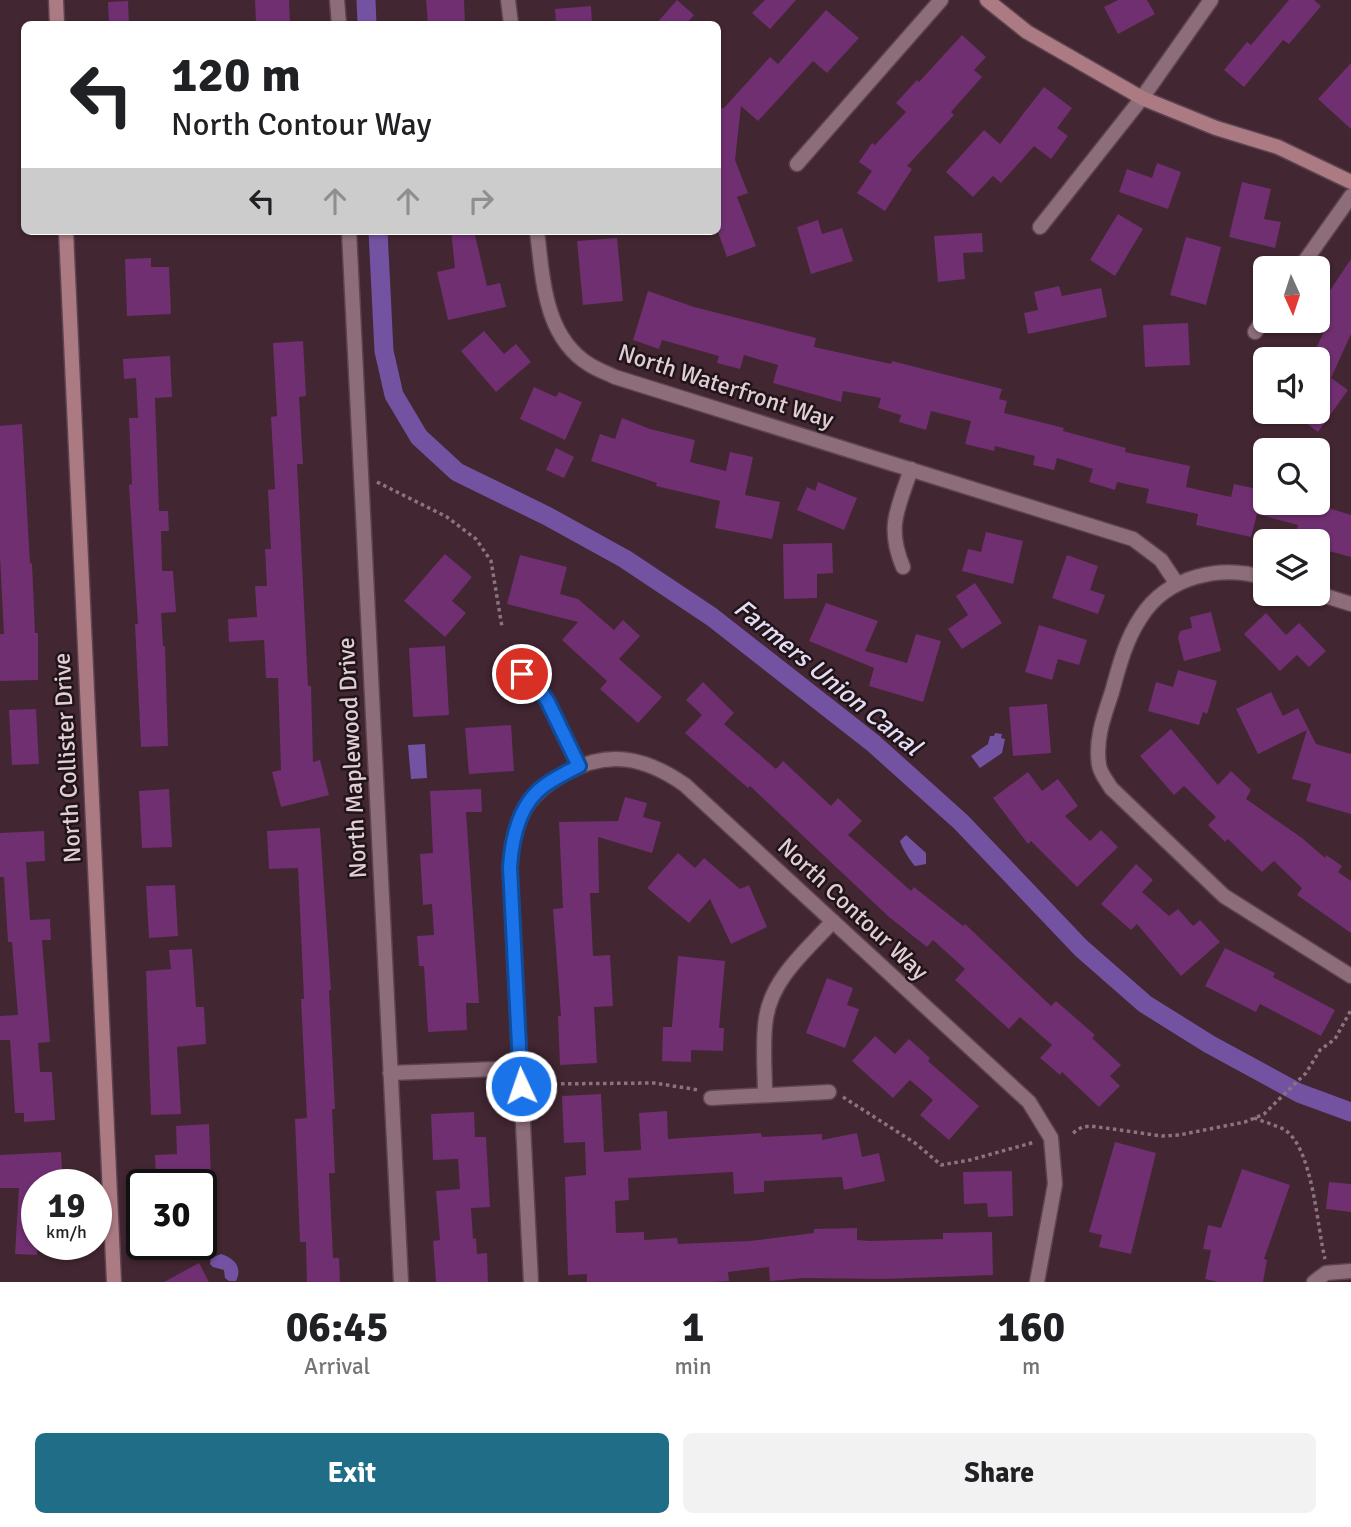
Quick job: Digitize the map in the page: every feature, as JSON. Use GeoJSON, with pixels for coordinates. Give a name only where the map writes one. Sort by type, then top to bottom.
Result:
{"type":"FeatureCollection","features":[{"type":"Feature","properties":{"kind":"street"},"geometry":{"type":"LineString","coordinates":[[55,0],[57,21]]}},
{"type":"Feature","properties":{"kind":"street"},"geometry":{"type":"LineString","coordinates":[[337,0],[339,21]]}},
{"type":"Feature","properties":{"kind":"street"},"geometry":{"type":"LineString","coordinates":[[508,0],[511,21]]}},
{"type":"Feature","properties":{"kind":"street"},"geometry":{"type":"LineString","coordinates":[[797,164],[941,0]]}},
{"type":"Feature","properties":{"kind":"street"},"geometry":{"type":"LineString","coordinates":[[987,0],[1027,32],[1142,98],[1216,128],[1278,147],[1351,182]]}},
{"type":"Feature","properties":{"kind":"street"},"geometry":{"type":"LineString","coordinates":[[1040,228],[1142,98],[1211,0]]}},
{"type":"Feature","properties":{"kind":"street"},"geometry":{"type":"LineString","coordinates":[[1308,256],[1351,196]]}},
{"type":"Feature","properties":{"kind":"street","name":"North Collister Drive"},"geometry":{"type":"LineString","coordinates":[[66,235],[114,1282]]}},
{"type":"Feature","properties":{"kind":"street","name":"North Maplewood Drive"},"geometry":{"type":"LineString","coordinates":[[349,235],[401,1282]]}},
{"type":"Feature","properties":{"kind":"street","name":"North Waterfront Way"},"geometry":{"type":"LineString","coordinates":[[538,235],[546,302],[567,343],[588,364],[615,377],[1133,539],[1161,560],[1177,584]]}},
{"type":"Feature","properties":{"kind":"street"},"geometry":{"type":"LineString","coordinates":[[903,567],[895,547],[894,523],[911,469]]}},
{"type":"Feature","properties":{"kind":"street"},"geometry":{"type":"LineString","coordinates":[[1253,576],[1230,571],[1206,574],[1177,584],[1157,598],[1141,616],[1126,645],[1099,733],[1099,767],[1111,789],[1224,897],[1351,976]]}},
{"type":"Feature","properties":{"kind":"street"},"geometry":{"type":"LineString","coordinates":[[1330,597],[1351,604]]}},
{"type":"Feature","properties":{"kind":"street"},"geometry":{"type":"LineString","coordinates":[[507,664],[536,684],[548,702],[579,766]]}},
{"type":"Feature","properties":{"kind":"street","name":"North Contour Way"},"geometry":{"type":"LineString","coordinates":[[531,1282],[510,867],[512,845],[518,823],[543,787],[579,766],[602,759],[625,759],[646,763],[667,772],[685,785],[1029,1102],[1051,1138],[1055,1184],[1037,1282]]}},
{"type":"Feature","properties":{"kind":"street"},"geometry":{"type":"LineString","coordinates":[[765,1095],[764,1038],[772,995],[783,976],[833,921]]}},
{"type":"Feature","properties":{"kind":"street"},"geometry":{"type":"LineString","coordinates":[[390,1073],[520,1068]]}},
{"type":"Feature","properties":{"kind":"street"},"geometry":{"type":"LineString","coordinates":[[707,1095],[836,1094]]}},
{"type":"Feature","properties":{"kind":"street"},"geometry":{"type":"LineString","coordinates":[[1314,1282],[1326,1273],[1351,1272]]}},
{"type":"Feature","properties":{"kind":"path"},"geometry":{"type":"LineString","coordinates":[[376,481],[447,517],[476,539],[491,561],[502,627]]}},
{"type":"Feature","properties":{"kind":"path"},"geometry":{"type":"LineString","coordinates":[[1073,1133],[1082,1127],[1091,1126],[1162,1136],[1179,1135],[1264,1114],[1306,1073],[1320,1050],[1335,1039],[1351,1010]]}},
{"type":"Feature","properties":{"kind":"path"},"geometry":{"type":"LineString","coordinates":[[540,1084],[654,1083],[675,1085],[707,1095]]}},
{"type":"Feature","properties":{"kind":"path"},"geometry":{"type":"LineString","coordinates":[[836,1094],[915,1143],[941,1165],[970,1160],[1040,1140]]}},
{"type":"Feature","properties":{"kind":"path"},"geometry":{"type":"LineString","coordinates":[[1254,1118],[1287,1131],[1300,1151],[1310,1172],[1326,1261]]}},
{"type":"Feature","properties":{"kind":"shaded area"},"geometry":{"type":"Polygon","coordinates":[[[995,733],[1002,734],[1001,738],[1005,739],[1002,753],[980,768],[971,756],[988,744],[990,736],[995,733]]]}},
{"type":"Feature","properties":{"kind":"shaded area"},"geometry":{"type":"Polygon","coordinates":[[[425,744],[427,778],[411,779],[408,745],[425,744]]]}},
{"type":"Feature","properties":{"kind":"shaded area"},"geometry":{"type":"Polygon","coordinates":[[[906,835],[926,853],[926,864],[915,866],[911,861],[900,841],[906,835]]]}},
{"type":"Feature","properties":{"kind":"shaded area"},"geometry":{"type":"Polygon","coordinates":[[[221,1254],[236,1264],[236,1281],[229,1281],[225,1278],[224,1270],[210,1264],[211,1260],[217,1260],[217,1256],[221,1254]]]}},
{"type":"Feature","properties":{"kind":"building"},"geometry":{"type":"Polygon","coordinates":[[[255,0],[289,0],[290,21],[256,21],[255,0]]]}},
{"type":"Feature","properties":{"kind":"building"},"geometry":{"type":"Polygon","coordinates":[[[426,0],[464,0],[465,21],[428,21],[426,0]]]}},
{"type":"Feature","properties":{"kind":"building"},"geometry":{"type":"Polygon","coordinates":[[[677,0],[694,15],[689,21],[659,21],[677,0]]]}},
{"type":"Feature","properties":{"kind":"building"},"geometry":{"type":"Polygon","coordinates":[[[765,0],[796,0],[770,29],[752,13],[765,0]]]}},
{"type":"Feature","properties":{"kind":"building"},"geometry":{"type":"Polygon","coordinates":[[[1118,0],[1147,0],[1155,14],[1118,34],[1104,7],[1118,0]]]}},
{"type":"Feature","properties":{"kind":"building"},"geometry":{"type":"Polygon","coordinates":[[[1289,0],[1314,0],[1321,6],[1289,44],[1283,40],[1244,87],[1224,70],[1247,42],[1251,45],[1289,0]]]}},
{"type":"Feature","properties":{"kind":"building"},"geometry":{"type":"Polygon","coordinates":[[[128,1],[129,21],[109,21],[108,2],[128,1]]]}},
{"type":"Feature","properties":{"kind":"building"},"geometry":{"type":"Polygon","coordinates":[[[591,6],[592,21],[556,21],[555,9],[591,6]]]}},
{"type":"Feature","properties":{"kind":"building"},"geometry":{"type":"Polygon","coordinates":[[[826,10],[859,38],[827,73],[813,61],[758,121],[741,106],[735,160],[748,193],[737,197],[756,246],[727,257],[719,235],[721,108],[724,108],[770,57],[778,64],[826,10]]]}},
{"type":"Feature","properties":{"kind":"building"},"geometry":{"type":"Polygon","coordinates":[[[962,35],[986,57],[974,70],[982,77],[951,112],[954,115],[907,166],[912,169],[885,211],[857,193],[872,171],[859,162],[872,143],[875,145],[906,112],[896,103],[962,35]]]}},
{"type":"Feature","properties":{"kind":"building"},"geometry":{"type":"Polygon","coordinates":[[[1351,63],[1351,129],[1318,99],[1351,63]]]}},
{"type":"Feature","properties":{"kind":"building"},"geometry":{"type":"Polygon","coordinates":[[[1044,87],[1072,108],[1057,128],[1068,136],[1051,159],[1034,146],[1001,183],[993,176],[973,197],[946,172],[984,130],[1000,144],[1044,87]]]}},
{"type":"Feature","properties":{"kind":"building"},"geometry":{"type":"Polygon","coordinates":[[[1157,163],[1181,172],[1168,209],[1119,192],[1127,169],[1152,178],[1157,163]]]}},
{"type":"Feature","properties":{"kind":"building"},"geometry":{"type":"Polygon","coordinates":[[[1242,182],[1271,189],[1264,219],[1281,222],[1275,248],[1229,237],[1242,182]]]}},
{"type":"Feature","properties":{"kind":"building"},"geometry":{"type":"Polygon","coordinates":[[[1118,214],[1143,229],[1115,276],[1090,260],[1118,214]]]}},
{"type":"Feature","properties":{"kind":"building"},"geometry":{"type":"Polygon","coordinates":[[[818,220],[822,234],[842,228],[853,261],[811,274],[797,227],[818,220]]]}},
{"type":"Feature","properties":{"kind":"building"},"geometry":{"type":"Polygon","coordinates":[[[982,233],[983,252],[963,253],[965,279],[938,282],[934,236],[982,233]]]}},
{"type":"Feature","properties":{"kind":"building"},"geometry":{"type":"Polygon","coordinates":[[[451,235],[475,235],[487,286],[500,283],[506,307],[448,320],[437,272],[455,268],[451,235]]]}},
{"type":"Feature","properties":{"kind":"building"},"geometry":{"type":"Polygon","coordinates":[[[1186,237],[1221,247],[1206,305],[1170,295],[1186,237]]]}},
{"type":"Feature","properties":{"kind":"building"},"geometry":{"type":"Polygon","coordinates":[[[617,238],[623,301],[583,305],[577,241],[617,238]]]}},
{"type":"Feature","properties":{"kind":"building"},"geometry":{"type":"Polygon","coordinates":[[[151,258],[151,267],[169,267],[171,314],[127,316],[125,259],[151,258]]]}},
{"type":"Feature","properties":{"kind":"building"},"geometry":{"type":"Polygon","coordinates":[[[1351,259],[1351,334],[1331,378],[1348,390],[1330,415],[1330,347],[1317,347],[1323,333],[1330,333],[1330,290],[1351,259]]]}},
{"type":"Feature","properties":{"kind":"building"},"geometry":{"type":"Polygon","coordinates":[[[1059,286],[1062,296],[1101,288],[1107,317],[1028,334],[1024,313],[1038,310],[1034,292],[1059,286]]]}},
{"type":"Feature","properties":{"kind":"building"},"geometry":{"type":"Polygon","coordinates":[[[648,291],[694,307],[816,338],[814,347],[891,364],[892,361],[1002,389],[999,399],[1007,401],[1004,413],[1064,428],[1063,431],[1126,448],[1125,452],[1190,466],[1186,487],[1231,497],[1234,484],[1253,488],[1253,515],[1257,515],[1251,537],[1196,525],[1198,514],[1146,503],[1149,489],[1117,482],[1115,490],[1089,482],[1093,469],[1057,458],[1054,470],[1033,465],[1035,456],[995,446],[994,451],[965,444],[971,421],[931,411],[926,430],[899,422],[901,415],[878,408],[881,398],[843,391],[841,402],[773,383],[778,365],[744,355],[740,369],[717,363],[719,356],[662,340],[659,349],[633,340],[648,291]]]}},
{"type":"Feature","properties":{"kind":"building"},"geometry":{"type":"Polygon","coordinates":[[[1188,323],[1190,365],[1145,367],[1143,325],[1188,323]]]}},
{"type":"Feature","properties":{"kind":"building"},"geometry":{"type":"Polygon","coordinates":[[[484,331],[504,354],[516,344],[531,362],[496,392],[461,351],[484,331]]]}},
{"type":"Feature","properties":{"kind":"building"},"geometry":{"type":"Polygon","coordinates":[[[303,341],[306,396],[299,397],[303,464],[297,464],[308,686],[311,686],[313,762],[320,760],[329,795],[281,807],[272,772],[281,770],[278,678],[266,678],[264,640],[229,642],[228,619],[257,617],[255,586],[267,586],[265,549],[271,549],[268,490],[275,489],[271,417],[277,416],[273,343],[303,341]]]}},
{"type":"Feature","properties":{"kind":"building"},"geometry":{"type":"Polygon","coordinates":[[[170,356],[172,397],[155,398],[159,511],[168,511],[169,531],[161,531],[162,571],[173,571],[176,612],[161,613],[165,646],[168,746],[141,747],[135,624],[138,624],[129,485],[132,484],[129,418],[138,418],[136,378],[124,379],[123,359],[170,356]]]}},
{"type":"Feature","properties":{"kind":"building"},"geometry":{"type":"Polygon","coordinates":[[[534,387],[556,397],[559,392],[582,402],[565,440],[520,419],[534,387]]]}},
{"type":"Feature","properties":{"kind":"building"},"geometry":{"type":"Polygon","coordinates":[[[622,418],[650,429],[695,440],[690,462],[726,471],[730,452],[753,457],[745,495],[780,502],[772,539],[715,528],[720,501],[656,486],[657,483],[591,461],[600,434],[615,439],[622,418]]]}},
{"type":"Feature","properties":{"kind":"building"},"geometry":{"type":"Polygon","coordinates":[[[22,424],[35,633],[38,633],[38,680],[0,681],[0,634],[4,634],[0,557],[0,426],[22,424]]]}},
{"type":"Feature","properties":{"kind":"building"},"geometry":{"type":"Polygon","coordinates":[[[1307,424],[1324,424],[1318,432],[1307,424]]]}},
{"type":"Feature","properties":{"kind":"building"},"geometry":{"type":"Polygon","coordinates":[[[556,448],[574,457],[564,478],[546,470],[556,448]]]}},
{"type":"Feature","properties":{"kind":"building"},"geometry":{"type":"Polygon","coordinates":[[[818,482],[857,498],[844,530],[797,510],[807,487],[815,491],[818,482]]]}},
{"type":"Feature","properties":{"kind":"building"},"geometry":{"type":"Polygon","coordinates":[[[1330,509],[1351,515],[1351,557],[1330,551],[1330,529],[1297,529],[1298,525],[1261,515],[1330,515],[1330,509]]]}},
{"type":"Feature","properties":{"kind":"building"},"geometry":{"type":"Polygon","coordinates":[[[986,532],[1023,541],[1013,584],[962,571],[968,549],[981,552],[986,532]]]}},
{"type":"Feature","properties":{"kind":"building"},"geometry":{"type":"Polygon","coordinates":[[[832,543],[833,573],[817,574],[817,598],[784,599],[783,544],[832,543]]]}},
{"type":"Feature","properties":{"kind":"building"},"geometry":{"type":"Polygon","coordinates":[[[445,554],[472,577],[452,601],[466,613],[445,637],[404,601],[445,554]]]}},
{"type":"Feature","properties":{"kind":"building"},"geometry":{"type":"Polygon","coordinates":[[[520,555],[567,567],[560,594],[578,599],[614,630],[623,620],[640,636],[619,659],[662,697],[638,723],[600,689],[607,681],[562,640],[578,622],[507,604],[520,555]]]}},
{"type":"Feature","properties":{"kind":"building"},"geometry":{"type":"Polygon","coordinates":[[[1067,555],[1098,566],[1090,590],[1105,595],[1098,614],[1052,598],[1067,555]]]}},
{"type":"Feature","properties":{"kind":"building"},"geometry":{"type":"Polygon","coordinates":[[[975,583],[1002,623],[962,649],[948,629],[968,615],[956,596],[975,583]]]}},
{"type":"Feature","properties":{"kind":"building"},"geometry":{"type":"Polygon","coordinates":[[[826,603],[878,621],[865,651],[907,663],[916,634],[941,641],[923,702],[869,686],[874,668],[809,641],[826,603]]]}},
{"type":"Feature","properties":{"kind":"building"},"geometry":{"type":"Polygon","coordinates":[[[1211,612],[1221,651],[1184,661],[1178,638],[1180,631],[1192,628],[1190,617],[1211,612]]]}},
{"type":"Feature","properties":{"kind":"building"},"geometry":{"type":"Polygon","coordinates":[[[1266,613],[1286,635],[1299,623],[1326,651],[1309,667],[1297,655],[1280,671],[1244,634],[1266,613]]]}},
{"type":"Feature","properties":{"kind":"building"},"geometry":{"type":"Polygon","coordinates":[[[1039,625],[1087,640],[1079,665],[1058,659],[1052,680],[1025,672],[1039,625]]]}},
{"type":"Feature","properties":{"kind":"building"},"geometry":{"type":"Polygon","coordinates":[[[445,646],[449,715],[413,717],[409,648],[445,646]]]}},
{"type":"Feature","properties":{"kind":"building"},"geometry":{"type":"Polygon","coordinates":[[[1178,670],[1217,681],[1207,714],[1203,712],[1199,725],[1148,711],[1156,682],[1173,687],[1178,670]]]}},
{"type":"Feature","properties":{"kind":"building"},"geometry":{"type":"Polygon","coordinates":[[[703,682],[734,713],[724,724],[776,769],[783,761],[831,806],[838,798],[862,821],[848,835],[911,891],[914,887],[963,926],[965,924],[1051,1006],[1056,1001],[1095,1035],[1092,1038],[1121,1065],[1110,1076],[1120,1086],[1099,1107],[1062,1072],[1060,1075],[1040,1058],[1052,1045],[1020,1017],[1009,1029],[955,980],[965,969],[933,940],[927,947],[889,917],[750,786],[748,788],[685,733],[702,715],[686,700],[703,682]]]}},
{"type":"Feature","properties":{"kind":"building"},"geometry":{"type":"Polygon","coordinates":[[[1271,692],[1283,716],[1298,708],[1316,744],[1351,754],[1351,814],[1306,801],[1311,784],[1292,779],[1307,730],[1258,754],[1236,709],[1271,692]]]}},
{"type":"Feature","properties":{"kind":"building"},"geometry":{"type":"Polygon","coordinates":[[[1047,704],[1051,753],[1013,756],[1009,707],[1047,704]]]}},
{"type":"Feature","properties":{"kind":"building"},"geometry":{"type":"Polygon","coordinates":[[[36,709],[39,764],[12,765],[9,710],[36,709]]]}},
{"type":"Feature","properties":{"kind":"building"},"geometry":{"type":"Polygon","coordinates":[[[511,725],[514,771],[469,774],[465,728],[511,725]]]}},
{"type":"Feature","properties":{"kind":"building"},"geometry":{"type":"Polygon","coordinates":[[[1171,729],[1218,785],[1231,771],[1251,790],[1246,799],[1302,838],[1325,858],[1326,855],[1342,866],[1338,872],[1351,881],[1351,933],[1297,895],[1302,888],[1274,861],[1262,872],[1228,839],[1225,842],[1208,825],[1216,817],[1184,786],[1174,795],[1140,756],[1171,729]]]}},
{"type":"Feature","properties":{"kind":"building"},"geometry":{"type":"Polygon","coordinates":[[[1028,772],[1042,791],[1058,779],[1078,806],[1065,816],[1090,841],[1101,830],[1118,847],[1077,887],[1031,841],[1028,844],[993,798],[1028,772]]]}},
{"type":"Feature","properties":{"kind":"building"},"geometry":{"type":"Polygon","coordinates":[[[169,789],[172,847],[142,848],[139,791],[169,789]]]}},
{"type":"Feature","properties":{"kind":"building"},"geometry":{"type":"Polygon","coordinates":[[[481,789],[482,812],[466,812],[479,1003],[466,1003],[467,1030],[428,1032],[424,966],[419,966],[417,936],[434,935],[432,904],[423,905],[420,854],[433,853],[430,791],[481,789]]]}},
{"type":"Feature","properties":{"kind":"building"},"geometry":{"type":"Polygon","coordinates":[[[625,797],[647,803],[643,817],[661,822],[652,853],[598,837],[599,893],[590,893],[593,956],[610,955],[613,1006],[594,1007],[597,1063],[560,1065],[558,1016],[561,1016],[553,909],[563,908],[559,822],[618,821],[625,797]]]}},
{"type":"Feature","properties":{"kind":"building"},"geometry":{"type":"Polygon","coordinates":[[[320,828],[331,990],[335,1109],[332,1109],[335,1173],[329,1173],[333,1258],[339,1258],[340,1282],[307,1282],[306,1242],[300,1242],[295,1119],[307,1118],[298,868],[269,869],[267,831],[320,828]]]}},
{"type":"Feature","properties":{"kind":"building"},"geometry":{"type":"Polygon","coordinates":[[[44,831],[45,861],[26,862],[30,920],[50,919],[51,940],[42,940],[50,1042],[38,1043],[40,1072],[52,1072],[55,1120],[24,1122],[24,1113],[15,1113],[10,1040],[0,1040],[0,1016],[18,1015],[12,942],[8,942],[4,877],[0,877],[0,833],[44,831]]]}},
{"type":"Feature","properties":{"kind":"building"},"geometry":{"type":"Polygon","coordinates":[[[678,853],[695,868],[704,858],[740,889],[749,885],[767,927],[731,944],[710,899],[689,923],[647,888],[678,853]]]}},
{"type":"Feature","properties":{"kind":"building"},"geometry":{"type":"Polygon","coordinates":[[[1136,864],[1153,880],[1142,892],[1169,916],[1178,909],[1193,926],[1200,920],[1220,942],[1181,976],[1137,924],[1131,930],[1101,904],[1136,864]]]}},
{"type":"Feature","properties":{"kind":"building"},"geometry":{"type":"Polygon","coordinates":[[[175,885],[178,936],[149,938],[146,886],[175,885]]]}},
{"type":"Feature","properties":{"kind":"building"},"geometry":{"type":"Polygon","coordinates":[[[1225,948],[1275,973],[1273,977],[1335,1010],[1321,1036],[1260,1004],[1256,1012],[1205,986],[1225,948]]]}},
{"type":"Feature","properties":{"kind":"building"},"geometry":{"type":"Polygon","coordinates":[[[192,949],[196,1007],[204,1007],[206,1044],[177,1047],[181,1114],[151,1115],[146,971],[171,969],[169,950],[192,949]]]}},
{"type":"Feature","properties":{"kind":"building"},"geometry":{"type":"Polygon","coordinates":[[[678,956],[725,961],[719,1028],[724,1028],[723,1051],[691,1050],[691,1062],[662,1061],[663,1027],[672,1027],[678,956]]]}},
{"type":"Feature","properties":{"kind":"building"},"geometry":{"type":"Polygon","coordinates":[[[827,978],[853,988],[847,1005],[859,1009],[845,1048],[806,1033],[827,978]]]}},
{"type":"Feature","properties":{"kind":"building"},"geometry":{"type":"Polygon","coordinates":[[[875,1036],[895,1054],[909,1039],[930,1058],[928,1061],[979,1106],[949,1140],[920,1115],[933,1100],[910,1080],[893,1098],[852,1061],[875,1036]]]}},
{"type":"Feature","properties":{"kind":"building"},"geometry":{"type":"Polygon","coordinates":[[[601,1094],[604,1152],[641,1150],[639,1113],[667,1111],[668,1139],[761,1133],[762,1137],[822,1134],[822,1140],[857,1133],[862,1157],[879,1153],[885,1181],[844,1190],[842,1177],[764,1181],[764,1192],[734,1194],[733,1172],[628,1178],[629,1200],[615,1201],[616,1233],[644,1232],[644,1240],[677,1238],[678,1244],[750,1241],[814,1233],[814,1229],[857,1228],[857,1240],[869,1241],[943,1239],[943,1233],[992,1232],[993,1275],[883,1279],[803,1278],[770,1281],[769,1267],[728,1272],[729,1281],[708,1282],[587,1282],[587,1274],[568,1275],[565,1177],[586,1175],[585,1142],[564,1143],[562,1096],[601,1094]]]}},
{"type":"Feature","properties":{"kind":"building"},"geometry":{"type":"Polygon","coordinates":[[[474,1112],[475,1137],[486,1137],[490,1207],[471,1208],[473,1239],[476,1238],[477,1254],[487,1253],[488,1282],[436,1282],[433,1241],[440,1240],[436,1191],[460,1189],[458,1159],[433,1160],[431,1114],[474,1112]]]}},
{"type":"Feature","properties":{"kind":"building"},"geometry":{"type":"Polygon","coordinates":[[[209,1124],[211,1169],[156,1169],[155,1155],[177,1154],[176,1126],[209,1124]]]}},
{"type":"Feature","properties":{"kind":"building"},"geometry":{"type":"Polygon","coordinates":[[[1115,1142],[1156,1153],[1131,1254],[1099,1247],[1102,1235],[1089,1232],[1115,1142]]]}},
{"type":"Feature","properties":{"kind":"building"},"geometry":{"type":"Polygon","coordinates":[[[61,1152],[62,1169],[21,1169],[21,1254],[15,1254],[19,1188],[0,1188],[0,1155],[61,1152]]]}},
{"type":"Feature","properties":{"kind":"building"},"geometry":{"type":"Polygon","coordinates":[[[1242,1169],[1290,1185],[1264,1259],[1267,1260],[1263,1282],[1218,1282],[1205,1279],[1211,1250],[1203,1249],[1208,1225],[1221,1228],[1242,1169]]]}},
{"type":"Feature","properties":{"kind":"building"},"geometry":{"type":"Polygon","coordinates":[[[1012,1171],[1013,1216],[988,1217],[987,1203],[964,1204],[963,1172],[1012,1171]]]}},
{"type":"Feature","properties":{"kind":"building"},"geometry":{"type":"Polygon","coordinates":[[[1329,1182],[1351,1184],[1351,1212],[1326,1209],[1329,1182]]]}},
{"type":"Feature","properties":{"kind":"building"},"geometry":{"type":"Polygon","coordinates":[[[199,1263],[209,1282],[164,1282],[199,1263]]]}},
{"type":"Feature","properties":{"kind":"waterway","name":"Farmers Union Canal"},"geometry":{"type":"LineString","coordinates":[[366,0],[367,21]]}},
{"type":"Feature","properties":{"kind":"waterway","name":"Farmers Union Canal"},"geometry":{"type":"LineString","coordinates":[[378,235],[384,351],[394,395],[419,437],[457,472],[547,516],[625,559],[712,617],[873,743],[961,822],[1081,948],[1145,1004],[1209,1044],[1299,1093],[1351,1112]]}},
{"type":"Feature","properties":{"kind":"route"},"geometry":{"type":"LineString","coordinates":[[521,1086],[510,867],[512,845],[518,823],[528,804],[543,787],[579,766],[548,702],[536,684],[522,674]]}}]}
